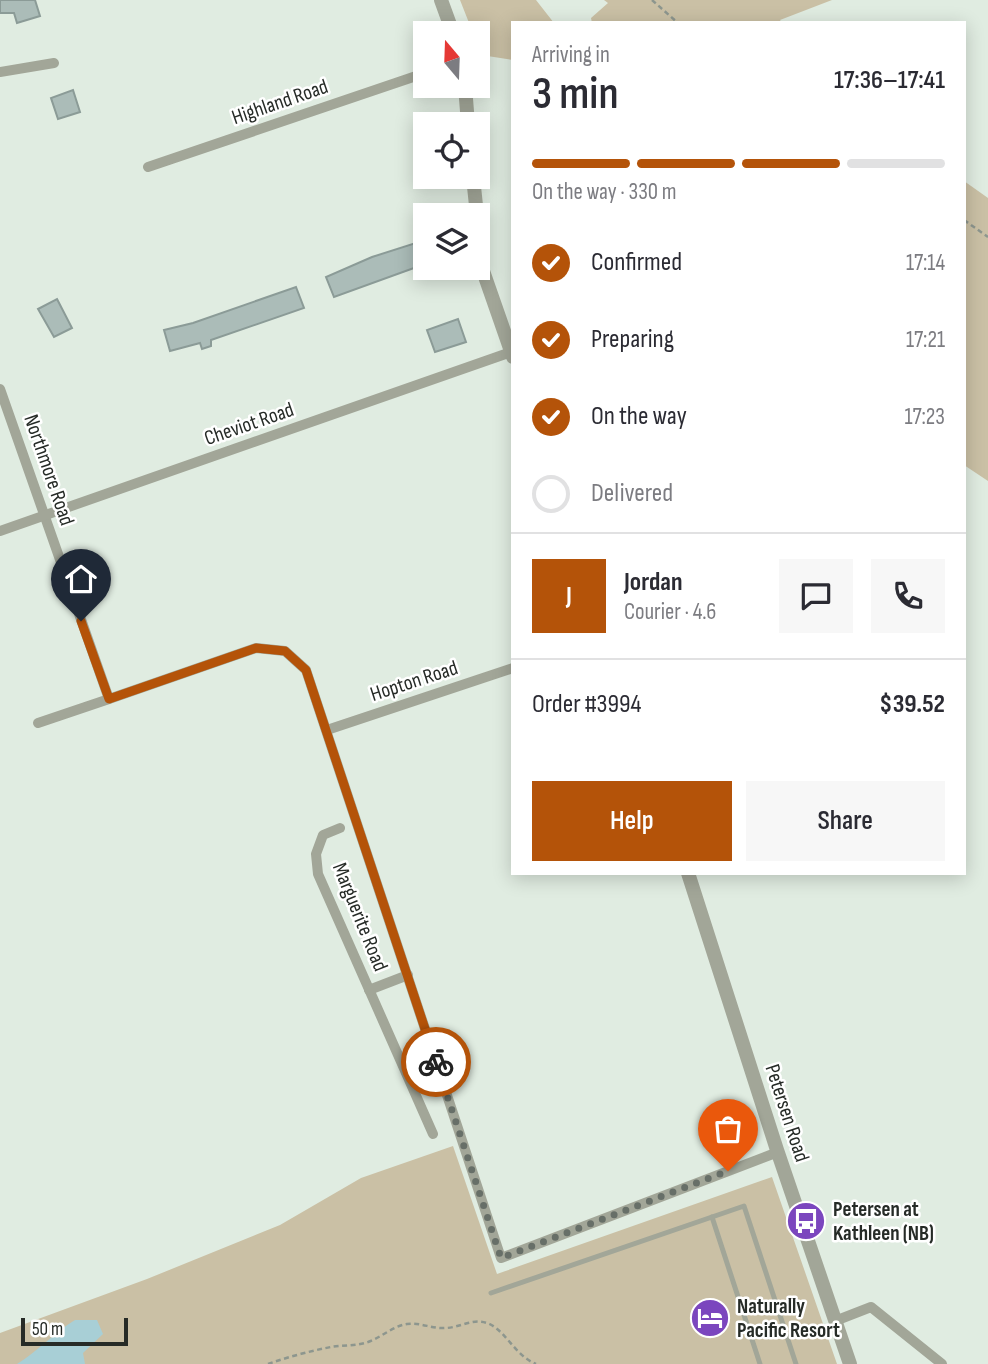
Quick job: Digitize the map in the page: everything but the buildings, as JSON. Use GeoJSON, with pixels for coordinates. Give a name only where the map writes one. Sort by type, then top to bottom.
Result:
{"type":"FeatureCollection","features":[{"type":"Feature","properties":{"kind":"street"},"geometry":{"type":"LineString","coordinates":[[441,0],[449,21]]}},
{"type":"Feature","properties":{"kind":"street"},"geometry":{"type":"LineString","coordinates":[[0,72],[54,63]]}},
{"type":"Feature","properties":{"kind":"street","name":"Highland Road"},"geometry":{"type":"LineString","coordinates":[[148,167],[413,77]]}},
{"type":"Feature","properties":{"kind":"street"},"geometry":{"type":"LineString","coordinates":[[486,280],[511,351]]}},
{"type":"Feature","properties":{"kind":"street","name":"Cheviot Road"},"geometry":{"type":"LineString","coordinates":[[0,531],[511,354]]}},
{"type":"Feature","properties":{"kind":"street","name":"Northmore Road"},"geometry":{"type":"LineString","coordinates":[[0,389],[109,699]]}},
{"type":"Feature","properties":{"kind":"street"},"geometry":{"type":"LineString","coordinates":[[38,723],[256,648],[285,651],[306,670],[327,730]]}},
{"type":"Feature","properties":{"kind":"street","name":"Hopton Road"},"geometry":{"type":"LineString","coordinates":[[327,730],[511,669]]}},
{"type":"Feature","properties":{"kind":"street","name":"Marguerite Road"},"geometry":{"type":"LineString","coordinates":[[327,730],[501,1258],[778,1152]]}},
{"type":"Feature","properties":{"kind":"street","name":"Marguerite Road"},"geometry":{"type":"LineString","coordinates":[[340,828],[323,835],[316,854],[318,874],[433,1134]]}},
{"type":"Feature","properties":{"kind":"street","name":"Petersen Road"},"geometry":{"type":"LineString","coordinates":[[689,875],[847,1363]]}},
{"type":"Feature","properties":{"kind":"street","name":"Marguerite Road"},"geometry":{"type":"LineString","coordinates":[[369,990],[408,975]]}},
{"type":"Feature","properties":{"kind":"street"},"geometry":{"type":"LineString","coordinates":[[835,1321],[871,1307],[942,1364]]}},
{"type":"Feature","properties":{"kind":"lane"},"geometry":{"type":"LineString","coordinates":[[491,1293],[744,1206],[796,1364]]}},
{"type":"Feature","properties":{"kind":"lane"},"geometry":{"type":"LineString","coordinates":[[712,1217],[760,1364]]}},
{"type":"Feature","properties":{"kind":"path"},"geometry":{"type":"LineString","coordinates":[[652,0],[676,21]]}},
{"type":"Feature","properties":{"kind":"path"},"geometry":{"type":"LineString","coordinates":[[966,221],[988,237]]}},
{"type":"Feature","properties":{"kind":"path"},"geometry":{"type":"LineString","coordinates":[[268,1364],[331,1347],[369,1342],[407,1324],[442,1329],[460,1323],[477,1322],[497,1329],[515,1351],[536,1364]]}},
{"type":"Feature","properties":{"kind":"shaded area"},"geometry":{"type":"Polygon","coordinates":[[[460,0],[536,0],[552,21],[511,21],[511,60],[490,56],[490,21],[468,21],[460,0]]]}},
{"type":"Feature","properties":{"kind":"shaded area"},"geometry":{"type":"Polygon","coordinates":[[[604,0],[832,0],[781,21],[592,21],[591,18],[608,3],[604,0]]]}},
{"type":"Feature","properties":{"kind":"shaded area"},"geometry":{"type":"Polygon","coordinates":[[[966,182],[988,198],[988,481],[966,466],[966,182]]]}},
{"type":"Feature","properties":{"kind":"shaded area"},"geometry":{"type":"Polygon","coordinates":[[[453,1146],[497,1274],[772,1177],[837,1364],[0,1364],[0,1333],[147,1279],[280,1225],[361,1178],[453,1146]]]}},
{"type":"Feature","properties":{"kind":"water"},"geometry":{"type":"Polygon","coordinates":[[[75,1320],[97,1320],[103,1334],[83,1353],[85,1364],[17,1364],[60,1331],[75,1320]]]}},
{"type":"Feature","properties":{"kind":"way so far"},"geometry":{"type":"LineString","coordinates":[[436,1062],[501,1258],[728,1171]]}},
{"type":"Feature","properties":{"kind":"place","name":"Petersen at Kathleen (NB)"},"geometry":{"type":"Point","coordinates":[806,1221]}},
{"type":"Feature","properties":{"kind":"place","name":"Naturally Pacific Resort"},"geometry":{"type":"Point","coordinates":[710,1318]}},
{"type":"Feature","properties":{"kind":"route"},"geometry":{"type":"LineString","coordinates":[[81,621],[109,699],[256,648],[285,651],[306,670],[436,1062]]}}]}
